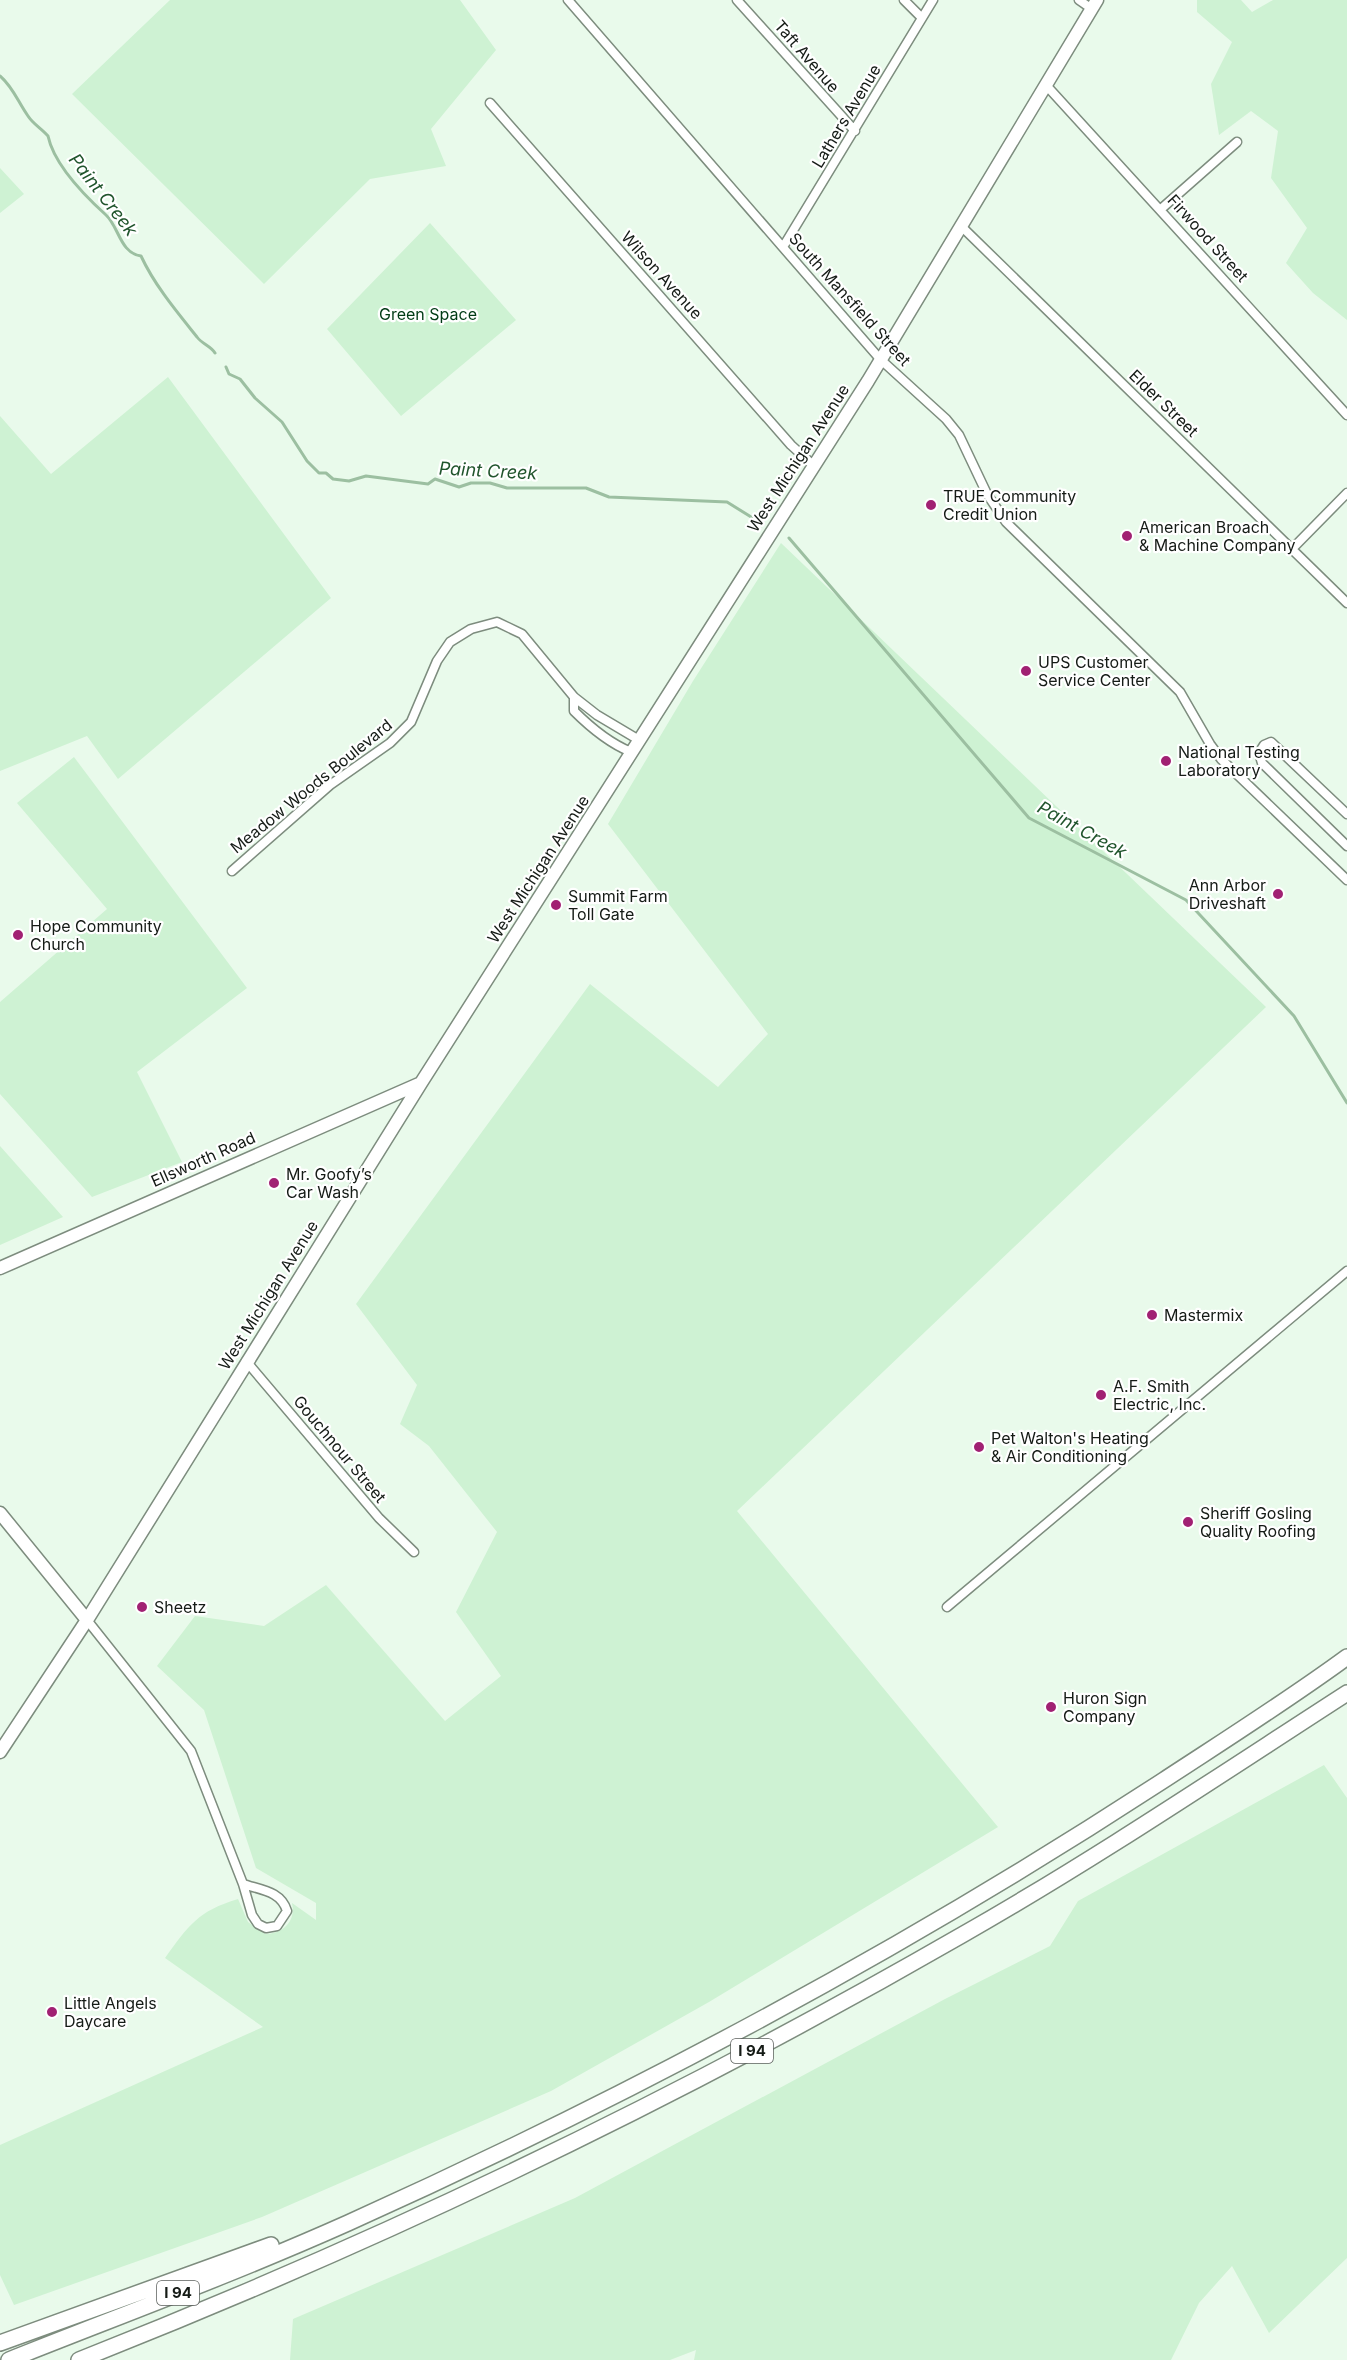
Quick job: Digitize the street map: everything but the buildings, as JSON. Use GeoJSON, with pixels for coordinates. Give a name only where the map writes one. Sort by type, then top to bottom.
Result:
{"type":"FeatureCollection","features":[{"type":"Feature","properties":{"kind":"highway","name":"I 94"},"geometry":{"type":"LineString","coordinates":[[9,2360],[345,2224],[532,2136],[715,2043],[939,1920],[1051,1854],[1296,1694],[1347,1658]]}},
{"type":"Feature","properties":{"kind":"highway","name":"I 94"},"geometry":{"type":"LineString","coordinates":[[80,2360],[348,2248],[513,2171],[728,2064],[965,1934],[1148,1821],[1347,1693]]}},
{"type":"Feature","properties":{"kind":"highway"},"geometry":{"type":"LineString","coordinates":[[0,2343],[259,2249],[318,2229],[345,2224]]}},
{"type":"Feature","properties":{"kind":"highway"},"geometry":{"type":"LineString","coordinates":[[91,2360],[122,2343]]}},
{"type":"Feature","properties":{"kind":"main road","name":"West Michigan Avenue"},"geometry":{"type":"LineString","coordinates":[[0,1752],[87,1620],[246,1361],[880,359],[1094,4]]}},
{"type":"Feature","properties":{"kind":"main road","name":"Ellsworth Road"},"geometry":{"type":"LineString","coordinates":[[0,1268],[421,1083]]}},
{"type":"Feature","properties":{"kind":"main road"},"geometry":{"type":"LineString","coordinates":[[0,1512],[87,1620]]}},
{"type":"Feature","properties":{"kind":"street","name":"South Mansfield Street"},"geometry":{"type":"LineString","coordinates":[[568,0],[880,359],[946,419],[959,435],[987,494],[1006,522],[1180,692],[1221,759],[1347,880]]}},
{"type":"Feature","properties":{"kind":"street","name":"Taft Avenue"},"geometry":{"type":"LineString","coordinates":[[737,0],[855,131]]}},
{"type":"Feature","properties":{"kind":"street"},"geometry":{"type":"LineString","coordinates":[[904,0],[922,18]]}},
{"type":"Feature","properties":{"kind":"street","name":"Lathers Avenue"},"geometry":{"type":"LineString","coordinates":[[783,247],[933,0]]}},
{"type":"Feature","properties":{"kind":"street"},"geometry":{"type":"LineString","coordinates":[[1079,0],[1094,4]]}},
{"type":"Feature","properties":{"kind":"street","name":"Firwood Street"},"geometry":{"type":"LineString","coordinates":[[1045,84],[1347,414]]}},
{"type":"Feature","properties":{"kind":"street","name":"Wilson Avenue"},"geometry":{"type":"LineString","coordinates":[[490,103],[801,457],[813,465]]}},
{"type":"Feature","properties":{"kind":"street"},"geometry":{"type":"LineString","coordinates":[[1161,209],[1237,142]]}},
{"type":"Feature","properties":{"kind":"street","name":"Elder Street"},"geometry":{"type":"LineString","coordinates":[[961,226],[1347,603]]}},
{"type":"Feature","properties":{"kind":"street"},"geometry":{"type":"LineString","coordinates":[[1292,549],[1347,493]]}},
{"type":"Feature","properties":{"kind":"street","name":"Meadow Woods Boulevard"},"geometry":{"type":"LineString","coordinates":[[232,871],[330,785],[390,743],[411,722],[437,661],[450,642],[471,629],[497,622],[522,634],[574,697],[597,715],[639,740]]}},
{"type":"Feature","properties":{"kind":"street","name":"Meadow Woods Boulevard"},"geometry":{"type":"LineString","coordinates":[[574,697],[574,711],[589,727],[617,746],[631,752]]}},
{"type":"Feature","properties":{"kind":"street"},"geometry":{"type":"LineString","coordinates":[[1347,814],[1271,742],[1264,745],[1259,753],[1262,763],[1347,846]]}},
{"type":"Feature","properties":{"kind":"street"},"geometry":{"type":"LineString","coordinates":[[947,1607],[1347,1271]]}},
{"type":"Feature","properties":{"kind":"street","name":"Gouchnour Street"},"geometry":{"type":"LineString","coordinates":[[246,1361],[379,1518],[414,1552]]}},
{"type":"Feature","properties":{"kind":"street"},"geometry":{"type":"LineString","coordinates":[[87,1620],[191,1751],[243,1884],[249,1908],[258,1924],[266,1928],[277,1926],[287,1911],[284,1902],[277,1895],[243,1884]]}},
{"type":"Feature","properties":{"kind":"green space"},"geometry":{"type":"Polygon","coordinates":[[[170,0],[460,0],[496,50],[431,129],[446,166],[370,179],[264,284],[72,94],[170,0]]]}},
{"type":"Feature","properties":{"kind":"green space"},"geometry":{"type":"Polygon","coordinates":[[[1197,0],[1241,0],[1252,12],[1273,0],[1347,0],[1347,320],[1313,293],[1286,263],[1307,228],[1271,178],[1278,131],[1251,111],[1219,135],[1211,84],[1232,42],[1197,12],[1197,0]]]}},
{"type":"Feature","properties":{"kind":"green space"},"geometry":{"type":"Polygon","coordinates":[[[0,168],[24,194],[0,213],[0,168]]]}},
{"type":"Feature","properties":{"kind":"green space","name":"Green Space"},"geometry":{"type":"Polygon","coordinates":[[[430,223],[516,320],[401,416],[327,329],[430,223]]]}},
{"type":"Feature","properties":{"kind":"green space"},"geometry":{"type":"Polygon","coordinates":[[[168,377],[331,598],[118,779],[87,736],[0,771],[0,416],[51,474],[168,377]]]}},
{"type":"Feature","properties":{"kind":"green space"},"geometry":{"type":"Polygon","coordinates":[[[781,543],[1266,1007],[737,1511],[998,1827],[709,2002],[551,2091],[262,2217],[14,2305],[0,2275],[0,2145],[263,2027],[165,1958],[188,1928],[204,1914],[238,1899],[248,1922],[265,1934],[283,1929],[287,1925],[292,1916],[292,1903],[316,1920],[316,1903],[256,1868],[204,1710],[157,1666],[195,1616],[264,1626],[326,1585],[445,1721],[501,1676],[456,1612],[497,1532],[429,1446],[400,1424],[417,1385],[356,1304],[590,984],[718,1087],[768,1034],[608,824],[693,681],[781,543]]]}},
{"type":"Feature","properties":{"kind":"green space"},"geometry":{"type":"Polygon","coordinates":[[[74,757],[247,988],[137,1072],[182,1162],[92,1197],[0,1094],[0,1002],[107,909],[17,803],[74,757]]]}},
{"type":"Feature","properties":{"kind":"green space"},"geometry":{"type":"Polygon","coordinates":[[[0,1146],[63,1217],[0,1245],[0,1146]]]}},
{"type":"Feature","properties":{"kind":"green space"},"geometry":{"type":"Polygon","coordinates":[[[1324,1765],[1347,1798],[1347,2258],[1269,2333],[1232,2266],[1199,2303],[1171,2360],[694,2360],[696,2350],[670,2360],[290,2360],[293,2319],[575,2198],[945,1999],[1050,1946],[1078,1901],[1324,1765]]]}},
{"type":"Feature","properties":{"kind":"waterway","name":"Paint Creek"},"geometry":{"type":"LineString","coordinates":[[0,76],[12,90],[30,119],[48,136],[51,147],[71,179],[106,215],[128,250],[141,256],[174,308],[199,339],[215,353]]}},
{"type":"Feature","properties":{"kind":"waterway","name":"Paint Creek"},"geometry":{"type":"LineString","coordinates":[[226,367],[229,374],[240,379],[255,398],[282,422],[307,461],[319,473],[326,473],[333,479],[349,481],[366,476],[428,484],[435,479],[459,487],[471,483],[490,483],[507,488],[586,488],[609,497],[727,502],[756,520]]}},
{"type":"Feature","properties":{"kind":"waterway","name":"Paint Creek"},"geometry":{"type":"LineString","coordinates":[[789,538],[1029,818],[1186,900],[1294,1016],[1347,1103]]}},
{"type":"Feature","properties":{"kind":"place","name":"TRUE Community Credit Union"},"geometry":{"type":"Point","coordinates":[931,505]}},
{"type":"Feature","properties":{"kind":"place","name":"American Broach & Machine Company"},"geometry":{"type":"Point","coordinates":[1127,536]}},
{"type":"Feature","properties":{"kind":"place","name":"UPS Customer Service Center"},"geometry":{"type":"Point","coordinates":[1026,671]}},
{"type":"Feature","properties":{"kind":"place","name":"National Testing Laboratory"},"geometry":{"type":"Point","coordinates":[1166,761]}},
{"type":"Feature","properties":{"kind":"place","name":"Ann Arbor Driveshaft"},"geometry":{"type":"Point","coordinates":[1278,894]}},
{"type":"Feature","properties":{"kind":"place","name":"Summit Farm Toll Gate"},"geometry":{"type":"Point","coordinates":[556,905]}},
{"type":"Feature","properties":{"kind":"place","name":"Hope Community Church"},"geometry":{"type":"Point","coordinates":[18,935]}},
{"type":"Feature","properties":{"kind":"place","name":"Mr. Goofy’s Car Wash"},"geometry":{"type":"Point","coordinates":[274,1183]}},
{"type":"Feature","properties":{"kind":"place","name":"Mastermix"},"geometry":{"type":"Point","coordinates":[1152,1315]}},
{"type":"Feature","properties":{"kind":"place","name":"A.F. Smith Electric, Inc."},"geometry":{"type":"Point","coordinates":[1101,1395]}},
{"type":"Feature","properties":{"kind":"place","name":"Pet Walton's Heating & Air Conditioning"},"geometry":{"type":"Point","coordinates":[979,1447]}},
{"type":"Feature","properties":{"kind":"place","name":"Sheriff Gosling Quality Roofing"},"geometry":{"type":"Point","coordinates":[1188,1522]}},
{"type":"Feature","properties":{"kind":"place","name":"Sheetz"},"geometry":{"type":"Point","coordinates":[142,1607]}},
{"type":"Feature","properties":{"kind":"place","name":"Huron Sign Company"},"geometry":{"type":"Point","coordinates":[1051,1707]}},
{"type":"Feature","properties":{"kind":"place","name":"Little Angels Daycare"},"geometry":{"type":"Point","coordinates":[52,2012]}}]}
